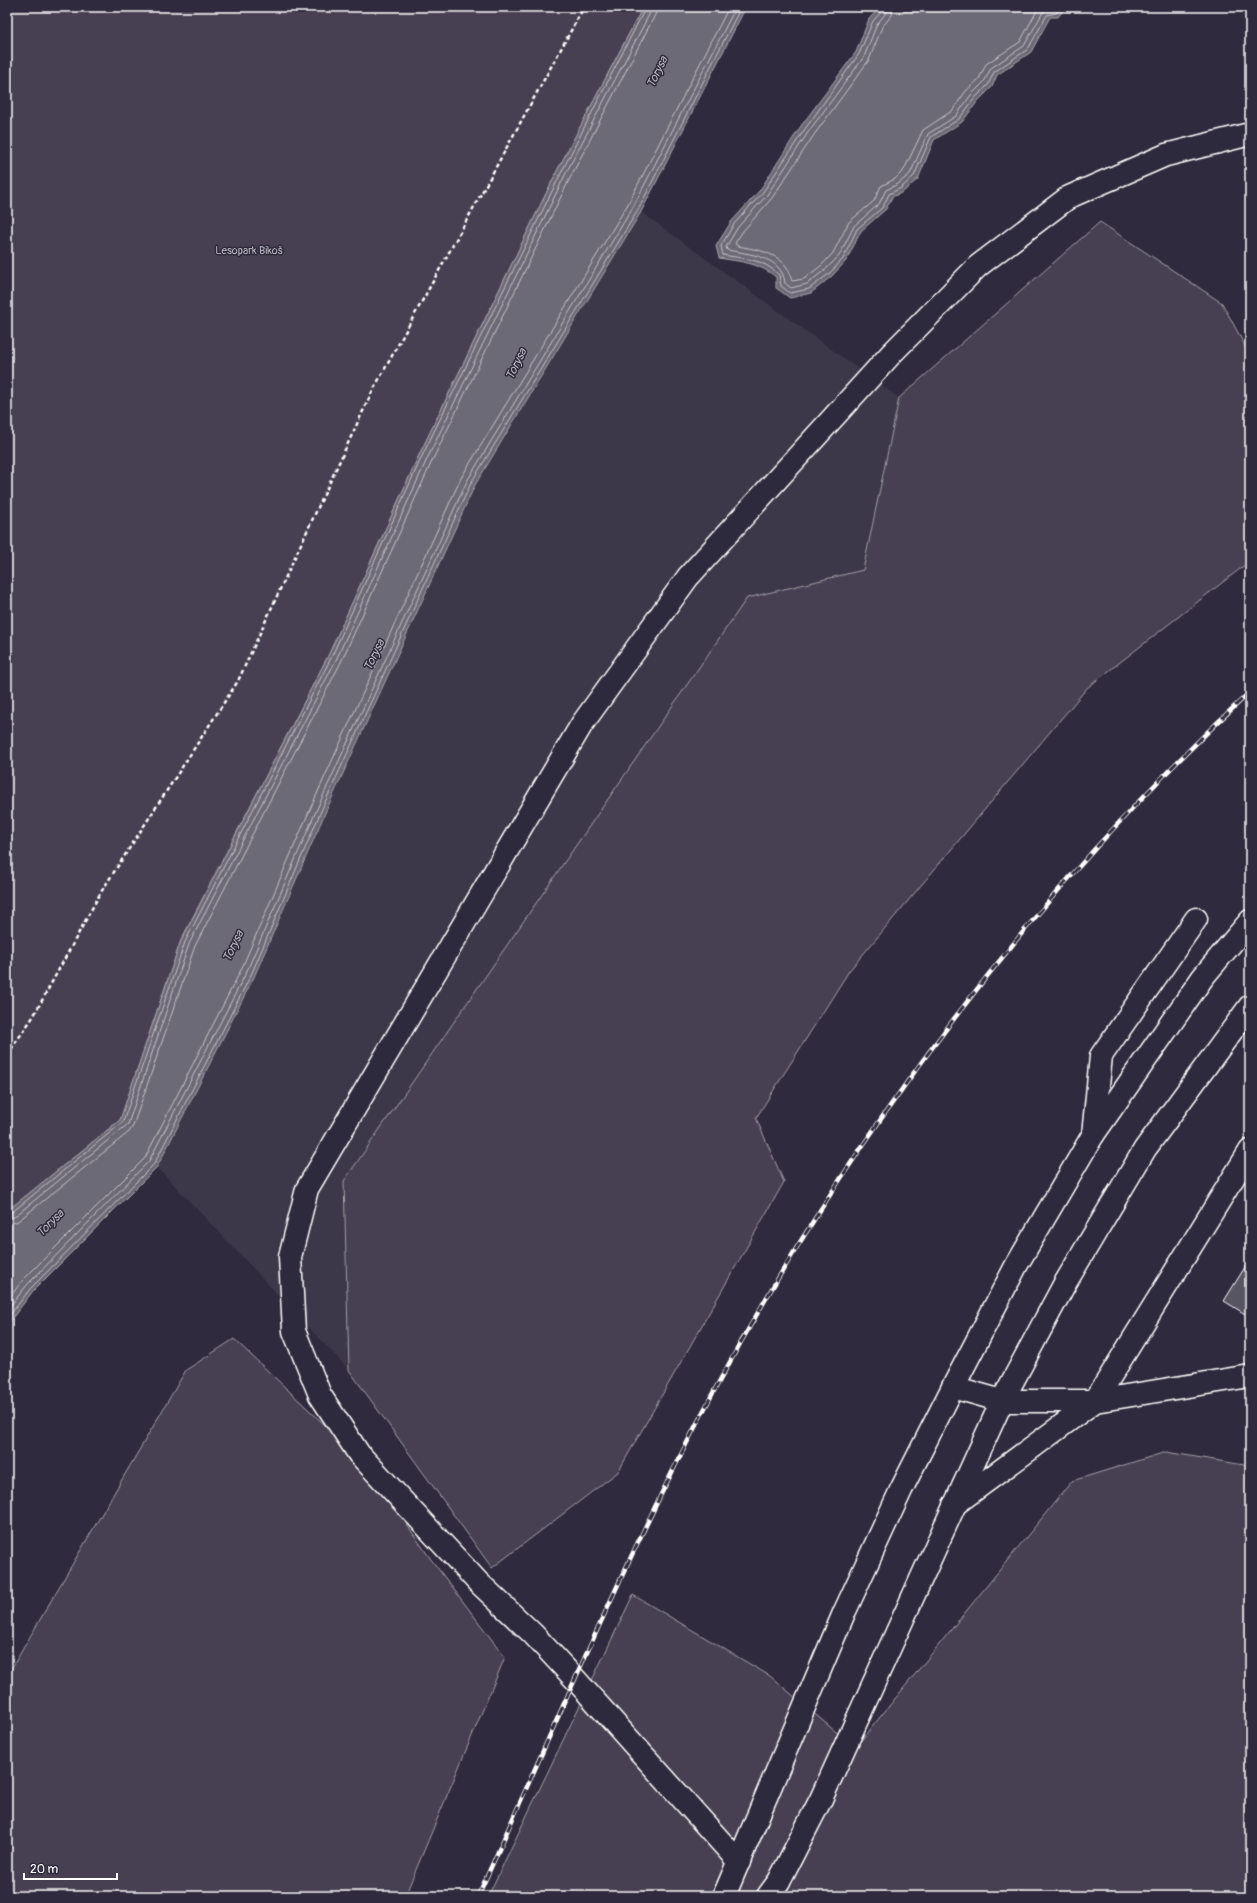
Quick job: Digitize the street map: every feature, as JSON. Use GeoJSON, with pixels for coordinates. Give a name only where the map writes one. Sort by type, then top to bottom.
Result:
{"type":"FeatureCollection","features":[{"type":"Feature","properties":{"kind":"main road"},"geometry":{"type":"LineString","coordinates":[[739,1862],[575,1679],[533,1634],[478,1582],[359,1454],[320,1395],[294,1331],[290,1257],[307,1189],[582,724],[688,577],[892,354],[978,266],[1069,197],[1166,155],[1250,134]]}},
{"type":"Feature","properties":{"kind":"main road"},"geometry":{"type":"LineString","coordinates":[[1093,1135],[1101,1056],[1196,920]]}},
{"type":"Feature","properties":{"kind":"main road"},"geometry":{"type":"LineString","coordinates":[[724,1896],[844,1613],[901,1490],[1016,1266],[1093,1135],[1204,977],[1250,921]]}},
{"type":"Feature","properties":{"kind":"main road"},"geometry":{"type":"LineString","coordinates":[[768,1896],[779,1881],[859,1719],[1002,1401],[1064,1285],[1145,1149],[1250,1006]]}},
{"type":"Feature","properties":{"kind":"main road"},"geometry":{"type":"LineString","coordinates":[[954,1506],[1095,1400],[1250,1151]]}},
{"type":"Feature","properties":{"kind":"main road"},"geometry":{"type":"LineString","coordinates":[[953,1387],[1002,1401],[1095,1400],[1250,1376]]}},
{"type":"Feature","properties":{"kind":"path"},"geometry":{"type":"LineString","coordinates":[[7,1055],[33,1017],[101,892],[238,681],[372,394],[584,7]]}},
{"type":"Feature","properties":{"kind":"shaded area"},"geometry":{"type":"Polygon","coordinates":[[[641,212],[899,398],[863,570],[747,598],[344,1181],[349,1370],[157,1167],[254,977],[325,813],[475,485],[641,212]]]}},
{"type":"Feature","properties":{"kind":"green space","name":"Lesopark Bikoš"},"geometry":{"type":"Polygon","coordinates":[[[7,7],[643,7],[557,171],[420,453],[328,656],[181,940],[120,1120],[7,1211],[7,7]]]}},
{"type":"Feature","properties":{"kind":"green space"},"geometry":{"type":"Polygon","coordinates":[[[1100,222],[1222,303],[1250,355],[1250,561],[1087,688],[849,971],[756,1118],[784,1182],[618,1472],[492,1568],[349,1370],[344,1181],[747,598],[863,570],[899,398],[1100,222]]]}},
{"type":"Feature","properties":{"kind":"green space"},"geometry":{"type":"Polygon","coordinates":[[[234,1339],[362,1460],[430,1558],[505,1657],[405,1896],[7,1896],[7,1676],[186,1370],[234,1339]]]}},
{"type":"Feature","properties":{"kind":"green space"},"geometry":{"type":"Polygon","coordinates":[[[1166,1452],[1250,1466],[1250,1896],[488,1896],[633,1595],[770,1676],[855,1748],[1072,1481],[1166,1452]]]}},
{"type":"Feature","properties":{"kind":"water","name":"Torysa"},"geometry":{"type":"Polygon","coordinates":[[[643,7],[746,7],[641,212],[475,485],[325,813],[254,977],[157,1167],[33,1291],[7,1325],[7,1211],[120,1120],[181,941],[328,656],[420,453],[557,171],[643,7]]]}},
{"type":"Feature","properties":{"kind":"water"},"geometry":{"type":"Polygon","coordinates":[[[880,7],[1066,7],[1058,17],[1050,17],[1031,52],[997,75],[992,87],[978,101],[962,122],[934,140],[918,179],[903,192],[892,197],[886,209],[861,231],[846,261],[832,276],[811,293],[790,298],[776,288],[776,277],[769,272],[749,263],[719,258],[716,246],[731,222],[760,190],[801,126],[856,52],[869,19],[880,7]]]}},
{"type":"Feature","properties":{"kind":"building"},"geometry":{"type":"Polygon","coordinates":[[[1250,1259],[1250,1317],[1224,1301],[1250,1259]]]}},
{"type":"Feature","properties":{"kind":"railway"},"geometry":{"type":"LineString","coordinates":[[478,1896],[621,1578],[682,1453],[714,1391],[768,1296],[826,1202],[888,1109],[954,1019],[1023,932],[1096,848],[1171,768],[1250,692]]}}]}
